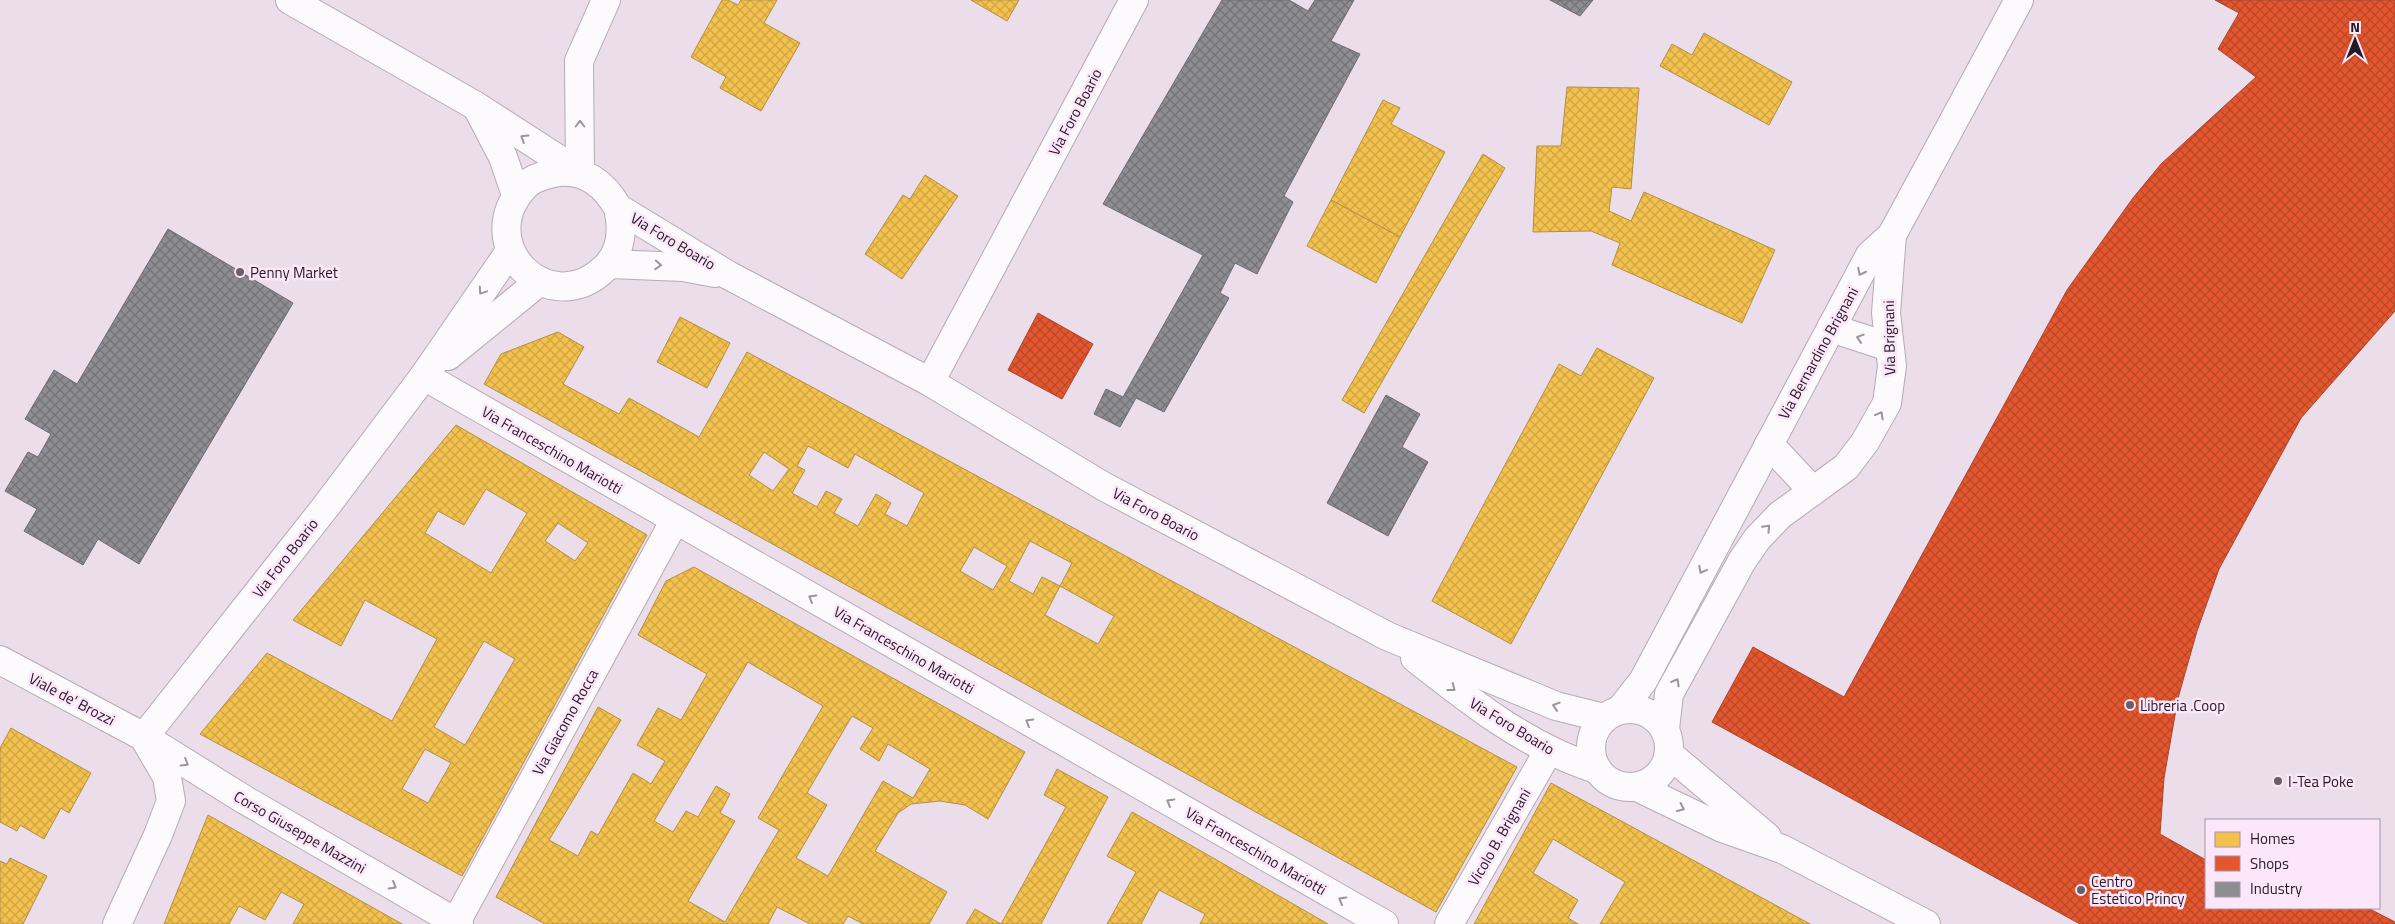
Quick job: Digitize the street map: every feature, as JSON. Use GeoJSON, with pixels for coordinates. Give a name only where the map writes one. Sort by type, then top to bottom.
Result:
{"type":"FeatureCollection","features":[{"type":"Feature","properties":{"kind":"street"},"geometry":{"type":"LineString","coordinates":[[290,0],[477,108],[580,173]]}},
{"type":"Feature","properties":{"kind":"street"},"geometry":{"type":"LineString","coordinates":[[580,173],[580,61],[606,0]]}},
{"type":"Feature","properties":{"kind":"street","name":"Via Foro Boario"},"geometry":{"type":"LineString","coordinates":[[930,382],[1134,0]]}},
{"type":"Feature","properties":{"kind":"street","name":"Via Bernardino Brignani"},"geometry":{"type":"LineString","coordinates":[[1612,714],[1643,681],[1870,255],[1892,235],[2020,0]]}},
{"type":"Feature","properties":{"kind":"street"},"geometry":{"type":"LineString","coordinates":[[477,108],[503,157],[516,195]]}},
{"type":"Feature","properties":{"kind":"street","name":"Via Foro Boario"},"geometry":{"type":"LineString","coordinates":[[618,208],[621,236],[617,250],[610,264],[590,280],[580,284],[568,287],[540,281],[520,267],[510,251],[506,238],[506,224],[509,209],[516,195],[529,182],[544,174],[562,171],[580,173],[603,186],[618,208],[728,275],[930,382],[1103,486],[1386,636],[1556,706],[1612,714],[1634,708],[1657,718],[1667,742],[1782,850]]}},
{"type":"Feature","properties":{"kind":"street","name":"Via Brignani"},"geometry":{"type":"LineString","coordinates":[[1667,742],[1669,694],[1742,561],[1757,539],[1780,515],[1846,466],[1865,442],[1887,403],[1892,366],[1886,314],[1892,235]]}},
{"type":"Feature","properties":{"kind":"street","name":"Via Foro Boario"},"geometry":{"type":"LineString","coordinates":[[144,737],[320,513],[424,376],[510,251]]}},
{"type":"Feature","properties":{"kind":"street","name":"Via Foro Boario"},"geometry":{"type":"LineString","coordinates":[[610,264],[683,267],[728,275]]}},
{"type":"Feature","properties":{"kind":"street","name":"Via Foro Boario"},"geometry":{"type":"LineString","coordinates":[[424,376],[540,281]]}},
{"type":"Feature","properties":{"kind":"street"},"geometry":{"type":"LineString","coordinates":[[1831,328],[1889,347]]}},
{"type":"Feature","properties":{"kind":"street","name":"Via Franceschino Mariotti"},"geometry":{"type":"LineString","coordinates":[[424,376],[1384,924]]}},
{"type":"Feature","properties":{"kind":"street"},"geometry":{"type":"LineString","coordinates":[[1769,444],[1813,491]]}},
{"type":"Feature","properties":{"kind":"street","name":"Via Giacomo Rocca"},"geometry":{"type":"LineString","coordinates":[[457,923],[675,520]]}},
{"type":"Feature","properties":{"kind":"street"},"geometry":{"type":"LineString","coordinates":[[1715,546],[1742,561]]}},
{"type":"Feature","properties":{"kind":"street","name":"Via Foro Boario"},"geometry":{"type":"LineString","coordinates":[[1386,636],[1482,711],[1549,750],[1596,769],[1613,784],[1637,787],[1720,827],[1782,850],[1926,924]]}},
{"type":"Feature","properties":{"kind":"street","name":"Viale de' Brozzi"},"geometry":{"type":"LineString","coordinates":[[0,660],[144,737]]}},
{"type":"Feature","properties":{"kind":"street"},"geometry":{"type":"LineString","coordinates":[[1596,769],[1591,757],[1592,734],[1612,714]]}},
{"type":"Feature","properties":{"kind":"street"},"geometry":{"type":"LineString","coordinates":[[117,924],[171,801],[166,777],[144,737]]}},
{"type":"Feature","properties":{"kind":"street","name":"Corso Giuseppe Mazzini"},"geometry":{"type":"LineString","coordinates":[[144,737],[245,800],[457,923]]}},
{"type":"Feature","properties":{"kind":"street"},"geometry":{"type":"LineString","coordinates":[[1637,787],[1658,777],[1665,766],[1667,742]]}},
{"type":"Feature","properties":{"kind":"street","name":"Vicolo B. Brignani"},"geometry":{"type":"LineString","coordinates":[[1449,924],[1549,750]]}},
{"type":"Feature","properties":{"kind":"building: Homes"},"geometry":{"type":"Polygon","coordinates":[[[722,0],[728,0],[738,5],[741,0],[777,0],[764,23],[800,43],[761,111],[720,88],[726,77],[691,57],[722,0]]]}},
{"type":"Feature","properties":{"kind":"building: Homes"},"geometry":{"type":"Polygon","coordinates":[[[971,0],[1019,0],[1007,21],[971,0]]]}},
{"type":"Feature","properties":{"kind":"building: Homes"},"geometry":{"type":"Polygon","coordinates":[[[1704,33],[1792,82],[1769,125],[1660,66],[1672,44],[1692,55],[1704,33]]]}},
{"type":"Feature","properties":{"kind":"building: Homes"},"geometry":{"type":"Polygon","coordinates":[[[1567,87],[1639,88],[1631,189],[1612,187],[1609,211],[1631,221],[1644,192],[1775,250],[1742,323],[1612,265],[1620,243],[1591,231],[1533,232],[1537,146],[1561,146],[1567,87]]]}},
{"type":"Feature","properties":{"kind":"building: Homes"},"geometry":{"type":"Polygon","coordinates":[[[1383,100],[1400,108],[1391,124],[1445,152],[1400,237],[1331,200],[1383,100]]]}},
{"type":"Feature","properties":{"kind":"building: Homes"},"geometry":{"type":"Polygon","coordinates":[[[1483,154],[1505,168],[1364,413],[1342,400],[1483,154]]]}},
{"type":"Feature","properties":{"kind":"building: Homes"},"geometry":{"type":"Polygon","coordinates":[[[925,175],[958,196],[902,279],[865,254],[903,195],[910,199],[925,175]]]}},
{"type":"Feature","properties":{"kind":"building: Homes"},"geometry":{"type":"Polygon","coordinates":[[[1331,200],[1400,237],[1376,283],[1307,246],[1331,200]]]}},
{"type":"Feature","properties":{"kind":"building: Homes"},"geometry":{"type":"Polygon","coordinates":[[[680,317],[730,343],[707,388],[657,362],[680,317]]]}},
{"type":"Feature","properties":{"kind":"building: Homes"},"geometry":{"type":"Polygon","coordinates":[[[558,332],[584,347],[563,384],[619,414],[629,398],[699,437],[747,352],[1517,767],[1436,912],[484,384],[501,354],[558,332]],[[808,446],[797,466],[805,470],[792,493],[817,507],[826,491],[842,499],[834,513],[858,526],[876,494],[891,503],[885,514],[907,526],[924,493],[855,454],[848,468],[808,446]],[[764,452],[749,475],[773,491],[789,469],[764,452]],[[1030,541],[1009,581],[1033,594],[1042,577],[1060,586],[1072,563],[1030,541]],[[974,547],[960,571],[993,590],[1007,566],[974,547]],[[1060,586],[1045,615],[1098,644],[1114,616],[1060,586]]]}},
{"type":"Feature","properties":{"kind":"building: Homes"},"geometry":{"type":"Polygon","coordinates":[[[1597,348],[1654,378],[1511,644],[1432,601],[1559,364],[1581,376],[1597,348]]]}},
{"type":"Feature","properties":{"kind":"building: Homes"},"geometry":{"type":"Polygon","coordinates":[[[456,425],[647,535],[462,876],[200,734],[267,653],[392,721],[437,639],[365,600],[341,646],[293,620],[456,425]],[[486,489],[464,525],[438,511],[425,533],[491,573],[527,513],[486,489]],[[558,523],[545,541],[575,561],[588,543],[558,523]],[[484,641],[434,727],[465,745],[515,659],[484,641]],[[425,749],[402,789],[428,803],[451,763],[425,749]]]}},
{"type":"Feature","properties":{"kind":"building: Homes"},"geometry":{"type":"Polygon","coordinates":[[[694,567],[1025,752],[988,819],[965,805],[940,801],[911,804],[898,813],[875,851],[947,892],[929,924],[863,924],[848,916],[843,924],[810,924],[777,907],[768,924],[545,924],[496,897],[598,707],[621,720],[549,840],[578,856],[591,831],[598,835],[633,773],[651,784],[665,761],[637,745],[658,708],[681,720],[707,674],[638,635],[666,581],[694,567]],[[748,662],[654,821],[673,832],[686,811],[698,817],[716,786],[730,794],[720,813],[735,821],[688,901],[725,922],[779,830],[758,818],[823,706],[748,662]],[[852,716],[807,793],[827,805],[796,858],[828,876],[883,781],[913,798],[930,769],[888,744],[879,761],[860,749],[873,728],[852,716]]]}},
{"type":"Feature","properties":{"kind":"building: Homes"},"geometry":{"type":"Polygon","coordinates":[[[11,728],[91,773],[69,813],[61,808],[44,839],[20,825],[17,831],[0,822],[0,748],[11,728]]]}},
{"type":"Feature","properties":{"kind":"building: Homes"},"geometry":{"type":"Polygon","coordinates":[[[1057,769],[1108,797],[1041,924],[1001,924],[1066,807],[1044,795],[1057,769]]]}},
{"type":"Feature","properties":{"kind":"building: Homes"},"geometry":{"type":"Polygon","coordinates":[[[1551,783],[1810,924],[1600,924],[1625,882],[1553,839],[1533,873],[1578,900],[1568,918],[1578,924],[1474,924],[1551,783]]]}},
{"type":"Feature","properties":{"kind":"building: Homes"},"geometry":{"type":"Polygon","coordinates":[[[1132,812],[1328,924],[1200,924],[1205,914],[1159,890],[1141,924],[1107,924],[1136,872],[1107,856],[1132,812]]]}},
{"type":"Feature","properties":{"kind":"building: Homes"},"geometry":{"type":"Polygon","coordinates":[[[208,815],[402,924],[293,924],[304,904],[281,892],[265,920],[239,906],[229,924],[164,924],[208,815]]]}},
{"type":"Feature","properties":{"kind":"building: Homes"},"geometry":{"type":"Polygon","coordinates":[[[10,858],[47,876],[23,924],[0,924],[0,861],[7,864],[10,858]]]}},
{"type":"Feature","properties":{"kind":"building: Homes"},"geometry":{"type":"Polygon","coordinates":[[[975,909],[1001,924],[966,924],[975,909]]]}},
{"type":"Feature","properties":{"kind":"building: Shops"},"geometry":{"type":"Polygon","coordinates":[[[2215,0],[2395,0],[2395,311],[2301,418],[2219,569],[2197,631],[2178,698],[2164,778],[2160,834],[2205,859],[2205,909],[2370,909],[2395,922],[2395,924],[2080,924],[1712,722],[1753,647],[1844,697],[2067,290],[2133,198],[2161,164],[2256,77],[2218,49],[2239,13],[2215,0]]]}},
{"type":"Feature","properties":{"kind":"building: Shops"},"geometry":{"type":"Polygon","coordinates":[[[1038,313],[1093,344],[1062,399],[1008,370],[1038,313]]]}},
{"type":"Feature","properties":{"kind":"building: Industry"},"geometry":{"type":"Polygon","coordinates":[[[1222,0],[1289,0],[1308,11],[1315,0],[1354,0],[1331,41],[1360,54],[1284,196],[1293,202],[1257,274],[1235,263],[1220,293],[1229,298],[1164,412],[1136,398],[1120,427],[1094,414],[1106,389],[1123,397],[1203,255],[1103,204],[1222,0]]]}},
{"type":"Feature","properties":{"kind":"building: Industry"},"geometry":{"type":"Polygon","coordinates":[[[1550,0],[1593,0],[1580,16],[1550,0]]]}},
{"type":"Feature","properties":{"kind":"building: Industry"},"geometry":{"type":"Polygon","coordinates":[[[168,229],[293,303],[139,564],[98,539],[83,565],[24,531],[37,509],[5,491],[28,452],[38,457],[51,434],[25,419],[54,370],[77,384],[168,229]]]}},
{"type":"Feature","properties":{"kind":"building: Industry"},"geometry":{"type":"Polygon","coordinates":[[[1386,395],[1420,414],[1402,447],[1428,462],[1388,536],[1327,503],[1386,395]]]}},
{"type":"Feature","properties":{"kind":"place","name":"Penny Market"},"geometry":{"type":"Point","coordinates":[240,272]}},
{"type":"Feature","properties":{"kind":"place","name":"Libreria .Coop"},"geometry":{"type":"Point","coordinates":[2130,705]}},
{"type":"Feature","properties":{"kind":"place","name":"I-Tea Poke"},"geometry":{"type":"Point","coordinates":[2278,781]}},
{"type":"Feature","properties":{"kind":"place","name":"Centro Estetico Princy"},"geometry":{"type":"Point","coordinates":[2081,890]}}]}
